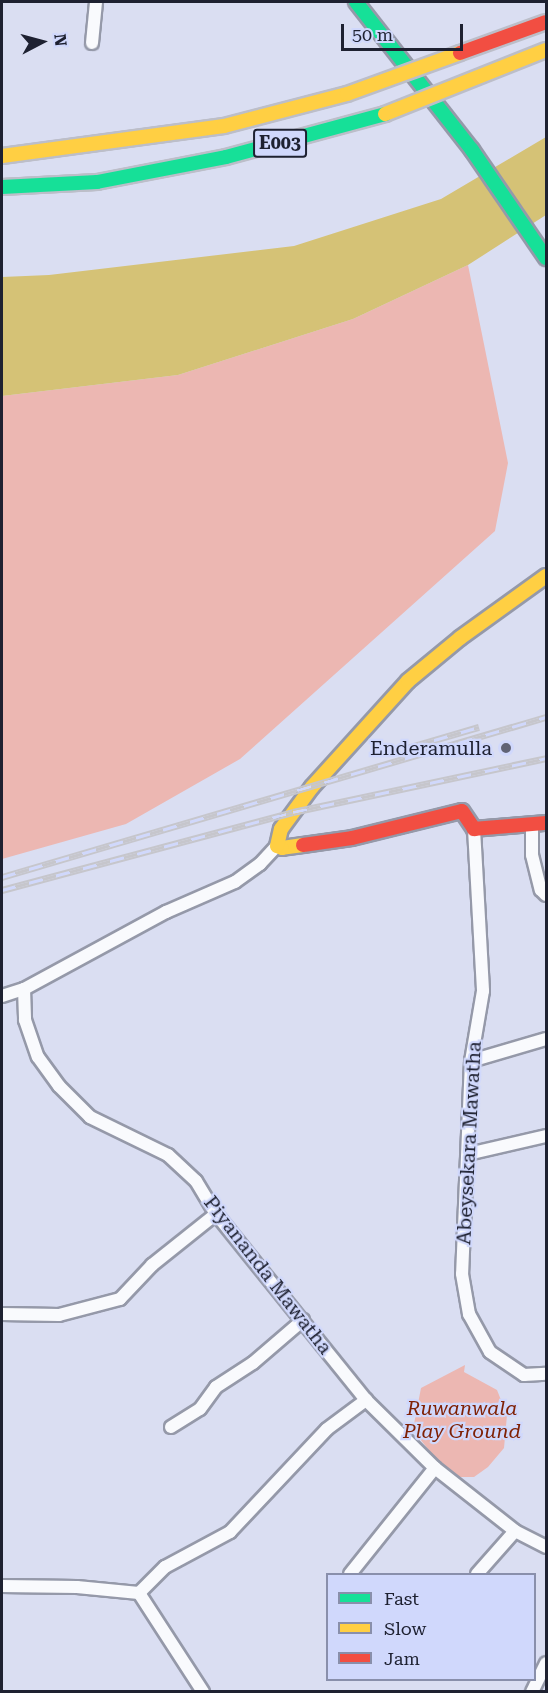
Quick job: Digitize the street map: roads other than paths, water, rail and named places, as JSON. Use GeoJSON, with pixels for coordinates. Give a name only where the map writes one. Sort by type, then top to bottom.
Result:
{"type":"FeatureCollection","features":[{"type":"Feature","properties":{"kind":"main road"},"geometry":{"type":"LineString","coordinates":[[356,2],[472,150],[546,258]]}},
{"type":"Feature","properties":{"kind":"main road","name":"E003"},"geometry":{"type":"LineString","coordinates":[[2,156],[224,126],[347,94],[546,22]]}},
{"type":"Feature","properties":{"kind":"main road","name":"E003"},"geometry":{"type":"LineString","coordinates":[[2,187],[97,182],[226,157],[372,119],[546,50]]}},
{"type":"Feature","properties":{"kind":"main road"},"geometry":{"type":"LineString","coordinates":[[546,576],[460,638],[408,681],[305,795],[281,829],[277,846],[282,848],[352,838],[462,811],[474,829],[546,823]]}},
{"type":"Feature","properties":{"kind":"street"},"geometry":{"type":"LineString","coordinates":[[92,43],[96,2]]}},
{"type":"Feature","properties":{"kind":"street"},"geometry":{"type":"LineString","coordinates":[[532,825],[532,855],[541,890],[546,895]]}},
{"type":"Feature","properties":{"kind":"street","name":"Abeysekara Mawatha"},"geometry":{"type":"LineString","coordinates":[[474,829],[483,991],[471,1061],[462,1274],[469,1314],[490,1352],[524,1375],[546,1374]]}},
{"type":"Feature","properties":{"kind":"street"},"geometry":{"type":"LineString","coordinates":[[2,996],[24,989],[166,912],[235,882],[260,864],[277,846]]}},
{"type":"Feature","properties":{"kind":"street","name":"Piyananda Mawatha"},"geometry":{"type":"LineString","coordinates":[[24,989],[25,1020],[38,1057],[59,1086],[90,1117],[168,1155],[196,1181],[216,1214],[366,1400],[435,1468],[515,1531],[546,1547]]}},
{"type":"Feature","properties":{"kind":"street"},"geometry":{"type":"LineString","coordinates":[[471,1061],[546,1039]]}},
{"type":"Feature","properties":{"kind":"street"},"geometry":{"type":"LineString","coordinates":[[468,1154],[546,1137]]}},
{"type":"Feature","properties":{"kind":"street"},"geometry":{"type":"LineString","coordinates":[[2,1314],[59,1315],[120,1299],[152,1265],[216,1214]]}},
{"type":"Feature","properties":{"kind":"street"},"geometry":{"type":"LineString","coordinates":[[171,1427],[200,1409],[216,1387],[253,1363],[303,1320]]}},
{"type":"Feature","properties":{"kind":"street"},"geometry":{"type":"LineString","coordinates":[[140,1593],[165,1567],[230,1532],[327,1429],[366,1400]]}},
{"type":"Feature","properties":{"kind":"street"},"geometry":{"type":"LineString","coordinates":[[352,1573],[435,1468]]}},
{"type":"Feature","properties":{"kind":"street"},"geometry":{"type":"LineString","coordinates":[[479,1573],[515,1531]]}},
{"type":"Feature","properties":{"kind":"street"},"geometry":{"type":"LineString","coordinates":[[2,1586],[87,1587],[140,1593]]}},
{"type":"Feature","properties":{"kind":"street"},"geometry":{"type":"LineString","coordinates":[[140,1593],[202,1692]]}},
{"type":"Feature","properties":{"kind":"street"},"geometry":{"type":"LineString","coordinates":[[532,1692],[546,1664]]}},
{"type":"Feature","properties":{"kind":"railway"},"geometry":{"type":"LineString","coordinates":[[2,877],[546,717]]}},
{"type":"Feature","properties":{"kind":"railway"},"geometry":{"type":"LineString","coordinates":[[407,748],[479,727]]}},
{"type":"Feature","properties":{"kind":"railway"},"geometry":{"type":"LineString","coordinates":[[2,890],[293,812],[546,758]]}},
{"type":"Feature","properties":{"kind":"place","name":"Enderamulla"},"geometry":{"type":"Point","coordinates":[506,748]}},
{"type":"Feature","properties":{"kind":"park label","name":"Ruwanwala Play Ground"},"geometry":{"type":"Point","coordinates":[462,1420]}}]}
